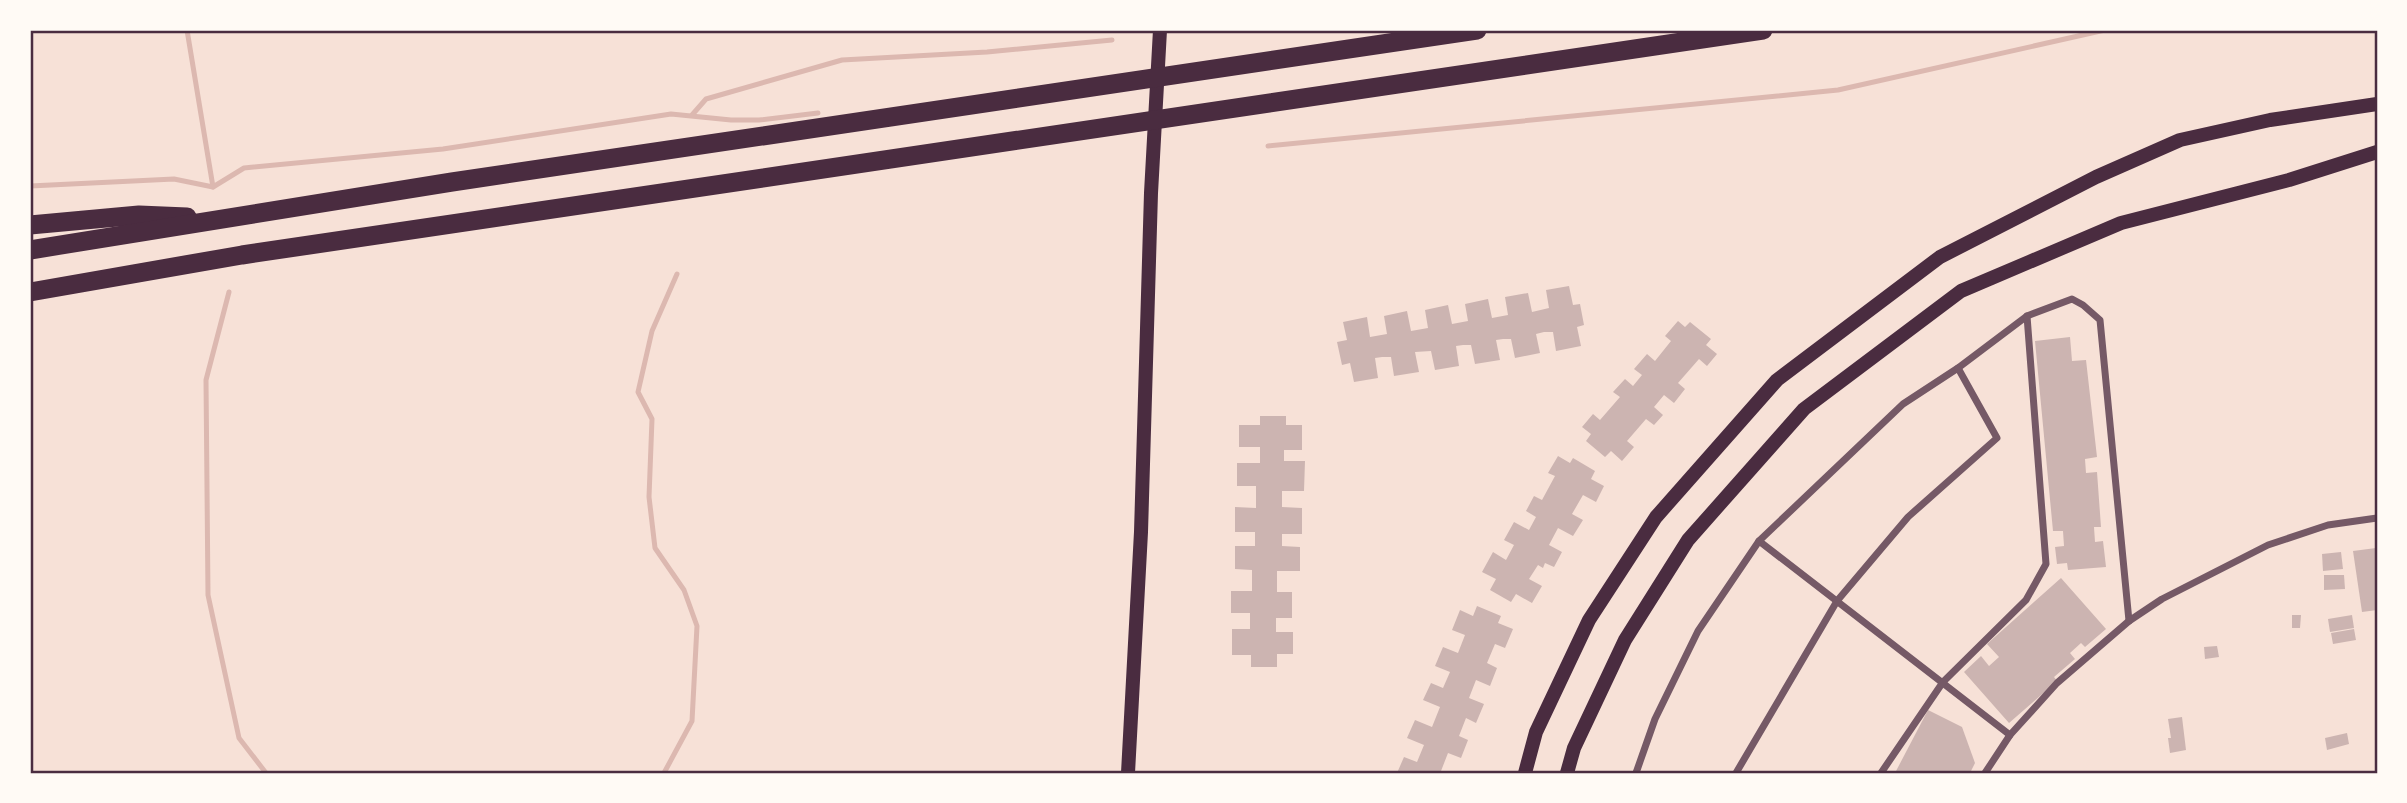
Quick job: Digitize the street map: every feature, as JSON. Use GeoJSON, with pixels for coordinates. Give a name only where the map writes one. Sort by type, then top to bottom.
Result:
{"type":"FeatureCollection","features":[{"type":"Feature","properties":{"kind":"highway"},"geometry":{"type":"LineString","coordinates":[[30,250],[452,181],[1477,30]]}},
{"type":"Feature","properties":{"kind":"highway"},"geometry":{"type":"LineString","coordinates":[[30,292],[242,255],[1763,30]]}},
{"type":"Feature","properties":{"kind":"highway"},"geometry":{"type":"LineString","coordinates":[[30,225],[139,215],[237,218]]}},
{"type":"Feature","properties":{"kind":"main road"},"geometry":{"type":"LineString","coordinates":[[1128,773],[1141,532],[1151,193],[1160,30]]}},
{"type":"Feature","properties":{"kind":"main road"},"geometry":{"type":"LineString","coordinates":[[1525,773],[1536,732],[1589,620],[1656,517],[1777,380],[1940,257],[2096,177],[2179,141],[2270,120],[2377,104]]}},
{"type":"Feature","properties":{"kind":"main road"},"geometry":{"type":"LineString","coordinates":[[1567,773],[1574,748],[1625,639],[1688,540],[1804,409],[1961,291],[2121,223],[2288,180],[2377,152]]}},
{"type":"Feature","properties":{"kind":"street"},"geometry":{"type":"LineString","coordinates":[[1639,773],[1655,719],[1698,631],[1759,541],[1903,404],[1958,368],[2027,316],[2072,299],[2100,320],[2129,621]]}},
{"type":"Feature","properties":{"kind":"street"},"geometry":{"type":"LineString","coordinates":[[1881,773],[1943,682],[2026,600],[2046,564],[2027,316]]}},
{"type":"Feature","properties":{"kind":"street"},"geometry":{"type":"LineString","coordinates":[[1735,773],[1837,601],[1908,517],[1997,438],[1958,368]]}},
{"type":"Feature","properties":{"kind":"street"},"geometry":{"type":"LineString","coordinates":[[1984,773],[2010,735],[2057,684],[2129,621],[2162,599],[2268,545],[2328,525],[2377,519]]}},
{"type":"Feature","properties":{"kind":"street"},"geometry":{"type":"LineString","coordinates":[[1759,541],[2010,735]]}},
{"type":"Feature","properties":{"kind":"building"},"geometry":{"type":"Polygon","coordinates":[[[1569,286],[1573,305],[1580,304],[1584,325],[1577,327],[1581,346],[1556,351],[1553,332],[1544,332],[1536,334],[1540,353],[1515,358],[1511,339],[1496,340],[1500,360],[1475,364],[1471,345],[1456,346],[1459,366],[1435,370],[1431,351],[1415,352],[1419,372],[1394,376],[1391,357],[1375,358],[1378,378],[1354,382],[1350,363],[1342,365],[1337,342],[1347,340],[1343,322],[1367,317],[1370,337],[1387,334],[1384,316],[1407,311],[1411,331],[1428,328],[1425,310],[1448,305],[1452,324],[1468,321],[1465,304],[1488,299],[1492,318],[1508,315],[1505,297],[1528,293],[1532,312],[1549,308],[1546,290],[1569,286]]]}},
{"type":"Feature","properties":{"kind":"building"},"geometry":{"type":"Polygon","coordinates":[[[1678,321],[1685,327],[1690,322],[1711,339],[1706,345],[1717,354],[1707,366],[1699,359],[1678,383],[1685,389],[1674,403],[1664,395],[1654,407],[1663,415],[1654,425],[1646,419],[1627,441],[1634,447],[1622,461],[1611,451],[1605,457],[1586,441],[1591,434],[1582,427],[1593,414],[1600,420],[1620,397],[1613,392],[1625,379],[1633,386],[1642,375],[1634,369],[1647,354],[1655,361],[1671,341],[1665,336],[1678,321]]]}},
{"type":"Feature","properties":{"kind":"building"},"geometry":{"type":"Polygon","coordinates":[[[2070,337],[2072,361],[2086,360],[2097,457],[2085,459],[2086,473],[2097,472],[2101,527],[2094,527],[2095,542],[2103,541],[2106,567],[2068,570],[2067,563],[2057,564],[2055,547],[2064,546],[2063,531],[2053,531],[2035,341],[2070,337]]]}},
{"type":"Feature","properties":{"kind":"building"},"geometry":{"type":"Polygon","coordinates":[[[1260,416],[1286,416],[1286,425],[1302,425],[1302,450],[1284,450],[1284,461],[1305,461],[1304,491],[1282,491],[1282,507],[1302,508],[1302,534],[1282,534],[1282,546],[1300,547],[1300,571],[1277,571],[1277,592],[1292,592],[1292,618],[1276,618],[1276,632],[1293,632],[1293,654],[1277,654],[1277,667],[1251,667],[1251,655],[1232,655],[1232,629],[1250,629],[1250,613],[1231,613],[1231,591],[1252,591],[1252,570],[1235,569],[1235,546],[1255,546],[1255,532],[1235,532],[1235,507],[1256,508],[1256,486],[1237,486],[1237,463],[1260,463],[1260,447],[1239,447],[1239,425],[1260,425],[1260,416]]]}},
{"type":"Feature","properties":{"kind":"building"},"geometry":{"type":"Polygon","coordinates":[[[1558,456],[1570,463],[1573,458],[1595,471],[1591,479],[1604,486],[1596,502],[1583,495],[1572,514],[1583,520],[1573,536],[1558,528],[1549,545],[1562,552],[1554,567],[1545,563],[1543,568],[1538,565],[1529,579],[1542,586],[1532,603],[1516,594],[1511,602],[1490,590],[1496,579],[1482,572],[1493,552],[1506,560],[1514,545],[1504,540],[1514,522],[1529,530],[1536,517],[1526,511],[1534,496],[1542,500],[1555,476],[1548,473],[1558,456]]]}},
{"type":"Feature","properties":{"kind":"building"},"geometry":{"type":"Polygon","coordinates":[[[2376,548],[2377,610],[2362,612],[2353,551],[2376,548]]]}},
{"type":"Feature","properties":{"kind":"building"},"geometry":{"type":"Polygon","coordinates":[[[2341,552],[2343,569],[2323,571],[2322,554],[2341,552]]]}},
{"type":"Feature","properties":{"kind":"building"},"geometry":{"type":"Polygon","coordinates":[[[2324,575],[2344,575],[2345,589],[2324,590],[2324,575]]]}},
{"type":"Feature","properties":{"kind":"building"},"geometry":{"type":"Polygon","coordinates":[[[2061,578],[2106,629],[2085,647],[2081,643],[2070,653],[2075,659],[2054,677],[2057,681],[2009,723],[1964,672],[1981,656],[1989,666],[1999,657],[1987,644],[2061,578]]]}},
{"type":"Feature","properties":{"kind":"building"},"geometry":{"type":"Polygon","coordinates":[[[1477,606],[1501,616],[1498,623],[1513,629],[1505,648],[1495,644],[1487,663],[1497,668],[1490,686],[1476,680],[1469,698],[1484,704],[1476,723],[1466,718],[1459,736],[1468,740],[1461,758],[1448,753],[1441,771],[1448,773],[1397,773],[1404,757],[1417,762],[1424,745],[1407,738],[1415,720],[1432,727],[1440,707],[1423,700],[1431,683],[1443,688],[1450,672],[1435,666],[1443,647],[1458,653],[1465,635],[1452,630],[1460,610],[1473,616],[1477,606]]]}},
{"type":"Feature","properties":{"kind":"building"},"geometry":{"type":"Polygon","coordinates":[[[2292,615],[2301,615],[2300,628],[2292,628],[2292,615]]]}},
{"type":"Feature","properties":{"kind":"building"},"geometry":{"type":"Polygon","coordinates":[[[2352,615],[2354,628],[2330,632],[2328,619],[2352,615]]]}},
{"type":"Feature","properties":{"kind":"building"},"geometry":{"type":"Polygon","coordinates":[[[2354,629],[2356,640],[2333,644],[2331,633],[2354,629]]]}},
{"type":"Feature","properties":{"kind":"building"},"geometry":{"type":"Polygon","coordinates":[[[2217,646],[2219,657],[2205,659],[2204,647],[2217,646]]]}},
{"type":"Feature","properties":{"kind":"building"},"geometry":{"type":"Polygon","coordinates":[[[1928,710],[1962,727],[1975,763],[1970,773],[1895,773],[1928,710]]]}},
{"type":"Feature","properties":{"kind":"building"},"geometry":{"type":"Polygon","coordinates":[[[2182,717],[2186,750],[2170,753],[2168,719],[2182,717]]]}},
{"type":"Feature","properties":{"kind":"building"},"geometry":{"type":"Polygon","coordinates":[[[2347,733],[2349,744],[2327,750],[2325,738],[2347,733]]]}},
{"type":"Feature","properties":{"kind":"waterway"},"geometry":{"type":"LineString","coordinates":[[187,30],[213,187]]}},
{"type":"Feature","properties":{"kind":"waterway"},"geometry":{"type":"LineString","coordinates":[[1268,146],[1838,90],[2105,30]]}},
{"type":"Feature","properties":{"kind":"waterway"},"geometry":{"type":"LineString","coordinates":[[692,115],[706,99],[842,60],[987,52],[1112,40]]}},
{"type":"Feature","properties":{"kind":"waterway"},"geometry":{"type":"LineString","coordinates":[[30,186],[174,179],[213,187],[244,168],[443,149],[671,114],[759,120],[818,113]]}},
{"type":"Feature","properties":{"kind":"waterway"},"geometry":{"type":"LineString","coordinates":[[664,773],[692,721],[697,626],[684,590],[655,548],[649,497],[652,419],[638,392],[652,331],[677,274]]}},
{"type":"Feature","properties":{"kind":"waterway"},"geometry":{"type":"LineString","coordinates":[[229,292],[206,380],[208,595],[239,738],[266,773]]}}]}
